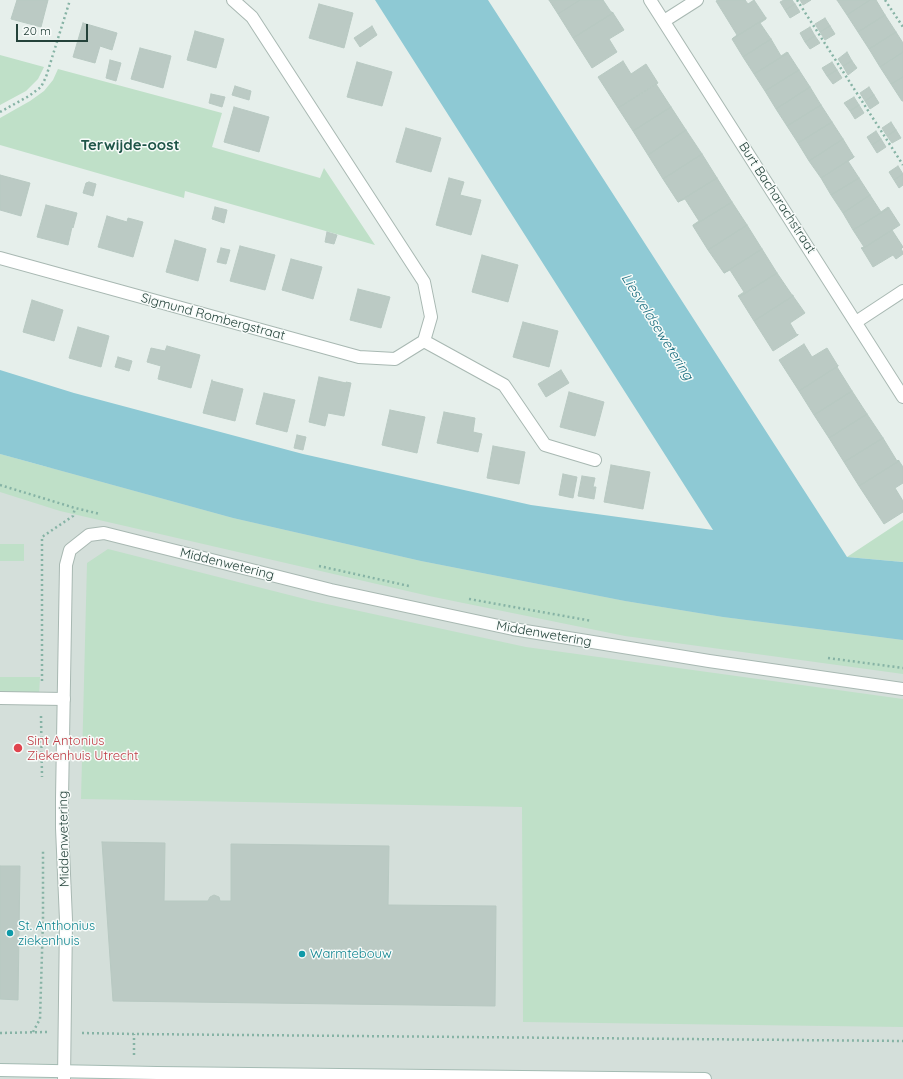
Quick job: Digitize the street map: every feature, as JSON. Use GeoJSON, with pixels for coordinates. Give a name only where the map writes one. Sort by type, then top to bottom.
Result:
{"type":"FeatureCollection","features":[{"type":"Feature","properties":{"kind":"street"},"geometry":{"type":"LineString","coordinates":[[233,0],[252,17],[424,282],[431,317],[424,341],[504,385],[545,445],[595,460]]}},
{"type":"Feature","properties":{"kind":"street","name":"Burt Bacharachstraat"},"geometry":{"type":"LineString","coordinates":[[650,0],[903,397]]}},
{"type":"Feature","properties":{"kind":"street"},"geometry":{"type":"LineString","coordinates":[[664,21],[697,0]]}},
{"type":"Feature","properties":{"kind":"street","name":"Sigmund Rombergstraat"},"geometry":{"type":"LineString","coordinates":[[0,258],[359,357],[395,359],[424,341]]}},
{"type":"Feature","properties":{"kind":"street"},"geometry":{"type":"LineString","coordinates":[[856,322],[903,290]]}},
{"type":"Feature","properties":{"kind":"street","name":"Middenwetering"},"geometry":{"type":"LineString","coordinates":[[64,1075],[66,920],[62,828],[66,565],[70,550],[89,535],[104,533],[331,590],[513,629],[709,661],[903,689]]}},
{"type":"Feature","properties":{"kind":"street"},"geometry":{"type":"LineString","coordinates":[[0,698],[64,700]]}},
{"type":"Feature","properties":{"kind":"street"},"geometry":{"type":"LineString","coordinates":[[0,1070],[64,1075],[157,1073],[705,1079]]}},
{"type":"Feature","properties":{"kind":"path"},"geometry":{"type":"LineString","coordinates":[[0,112],[29,96],[41,87],[46,77],[70,0]]}},
{"type":"Feature","properties":{"kind":"path"},"geometry":{"type":"LineString","coordinates":[[796,0],[903,165]]}},
{"type":"Feature","properties":{"kind":"path"},"geometry":{"type":"LineString","coordinates":[[886,0],[903,27]]}},
{"type":"Feature","properties":{"kind":"path"},"geometry":{"type":"LineString","coordinates":[[0,485],[105,516]]}},
{"type":"Feature","properties":{"kind":"path"},"geometry":{"type":"LineString","coordinates":[[313,565],[414,587]]}},
{"type":"Feature","properties":{"kind":"path"},"geometry":{"type":"LineString","coordinates":[[468,599],[592,621]]}},
{"type":"Feature","properties":{"kind":"path"},"geometry":{"type":"LineString","coordinates":[[825,657],[903,668]]}},
{"type":"Feature","properties":{"kind":"path"},"geometry":{"type":"LineString","coordinates":[[0,1033],[903,1041]]}},
{"type":"Feature","properties":{"kind":"shaded area"},"geometry":{"type":"Polygon","coordinates":[[[0,454],[41,466],[903,615],[903,1079],[0,1079],[0,454]]]}},
{"type":"Feature","properties":{"kind":"green space"},"geometry":{"type":"Polygon","coordinates":[[[0,55],[44,67],[38,79],[26,91],[0,105],[0,55]]]}},
{"type":"Feature","properties":{"kind":"green space"},"geometry":{"type":"Polygon","coordinates":[[[58,69],[222,113],[212,147],[320,178],[324,168],[375,245],[185,191],[184,198],[0,145],[0,118],[30,101],[44,91],[53,80],[58,69]]]}},
{"type":"Feature","properties":{"kind":"green space"},"geometry":{"type":"Polygon","coordinates":[[[0,454],[233,518],[421,561],[625,601],[723,617],[903,640],[903,674],[625,636],[429,596],[60,511],[0,492],[0,454]]]}},
{"type":"Feature","properties":{"kind":"green space"},"geometry":{"type":"Polygon","coordinates":[[[903,520],[903,562],[847,557],[903,520]]]}},
{"type":"Feature","properties":{"kind":"green space"},"geometry":{"type":"Polygon","coordinates":[[[0,544],[24,544],[24,561],[0,561],[0,544]]]}},
{"type":"Feature","properties":{"kind":"green space"},"geometry":{"type":"Polygon","coordinates":[[[108,549],[313,601],[526,647],[903,699],[903,1027],[523,1022],[522,807],[81,799],[87,563],[108,549]]]}},
{"type":"Feature","properties":{"kind":"green space"},"geometry":{"type":"Polygon","coordinates":[[[0,677],[40,677],[39,695],[0,694],[0,677]]]}},
{"type":"Feature","properties":{"kind":"water","name":"Liesveldsewetering"},"geometry":{"type":"Polygon","coordinates":[[[375,0],[488,0],[847,557],[903,562],[903,640],[723,617],[625,601],[421,561],[233,518],[0,454],[0,370],[74,393],[303,454],[531,505],[713,530],[375,0]]]}},
{"type":"Feature","properties":{"kind":"building"},"geometry":{"type":"Polygon","coordinates":[[[17,0],[48,0],[41,27],[11,19],[17,0]]]}},
{"type":"Feature","properties":{"kind":"building"},"geometry":{"type":"Polygon","coordinates":[[[549,0],[580,0],[558,14],[549,0]]]}},
{"type":"Feature","properties":{"kind":"building"},"geometry":{"type":"Polygon","coordinates":[[[580,0],[603,0],[613,13],[573,38],[558,14],[580,0]]]}},
{"type":"Feature","properties":{"kind":"building"},"geometry":{"type":"Polygon","coordinates":[[[745,0],[748,4],[754,0],[766,18],[732,39],[737,35],[716,1],[745,0]]]}},
{"type":"Feature","properties":{"kind":"building"},"geometry":{"type":"Polygon","coordinates":[[[784,0],[792,0],[795,4],[785,10],[780,2],[784,0]]]}},
{"type":"Feature","properties":{"kind":"building"},"geometry":{"type":"Polygon","coordinates":[[[800,0],[811,0],[803,5],[800,0]]]}},
{"type":"Feature","properties":{"kind":"building"},"geometry":{"type":"Polygon","coordinates":[[[837,0],[870,0],[847,15],[837,0]]]}},
{"type":"Feature","properties":{"kind":"building"},"geometry":{"type":"Polygon","coordinates":[[[870,0],[876,0],[885,15],[858,32],[847,15],[870,0]]]}},
{"type":"Feature","properties":{"kind":"building"},"geometry":{"type":"Polygon","coordinates":[[[319,4],[353,13],[344,48],[309,38],[319,4]]]}},
{"type":"Feature","properties":{"kind":"building"},"geometry":{"type":"Polygon","coordinates":[[[795,4],[800,12],[790,18],[785,10],[795,4]]]}},
{"type":"Feature","properties":{"kind":"building"},"geometry":{"type":"Polygon","coordinates":[[[613,13],[624,30],[609,39],[617,52],[592,68],[573,38],[613,13]]]}},
{"type":"Feature","properties":{"kind":"building"},"geometry":{"type":"Polygon","coordinates":[[[885,15],[896,32],[869,49],[858,32],[885,15]]]}},
{"type":"Feature","properties":{"kind":"building"},"geometry":{"type":"Polygon","coordinates":[[[766,18],[760,23],[771,39],[743,57],[732,39],[766,18]]]}},
{"type":"Feature","properties":{"kind":"building"},"geometry":{"type":"Polygon","coordinates":[[[825,18],[830,26],[820,32],[815,24],[825,18]]]}},
{"type":"Feature","properties":{"kind":"building"},"geometry":{"type":"Polygon","coordinates":[[[83,23],[117,33],[112,50],[100,46],[95,63],[73,57],[83,23]]]}},
{"type":"Feature","properties":{"kind":"building"},"geometry":{"type":"Polygon","coordinates":[[[372,26],[377,35],[360,47],[354,38],[372,26]]]}},
{"type":"Feature","properties":{"kind":"building"},"geometry":{"type":"Polygon","coordinates":[[[830,26],[835,34],[825,40],[820,32],[830,26]]]}},
{"type":"Feature","properties":{"kind":"building"},"geometry":{"type":"Polygon","coordinates":[[[810,27],[815,36],[805,42],[800,33],[810,27]]]}},
{"type":"Feature","properties":{"kind":"building"},"geometry":{"type":"Polygon","coordinates":[[[195,31],[224,39],[216,68],[187,60],[195,31]]]}},
{"type":"Feature","properties":{"kind":"building"},"geometry":{"type":"Polygon","coordinates":[[[896,32],[903,43],[903,52],[880,67],[869,49],[896,32]]]}},
{"type":"Feature","properties":{"kind":"building"},"geometry":{"type":"Polygon","coordinates":[[[815,36],[820,43],[810,49],[805,42],[815,36]]]}},
{"type":"Feature","properties":{"kind":"building"},"geometry":{"type":"Polygon","coordinates":[[[771,39],[781,56],[787,52],[788,53],[754,74],[743,57],[771,39]]]}},
{"type":"Feature","properties":{"kind":"building"},"geometry":{"type":"Polygon","coordinates":[[[140,48],[171,56],[163,88],[131,79],[140,48]]]}},
{"type":"Feature","properties":{"kind":"building"},"geometry":{"type":"Polygon","coordinates":[[[847,52],[852,61],[843,66],[838,59],[847,52]]]}},
{"type":"Feature","properties":{"kind":"building"},"geometry":{"type":"Polygon","coordinates":[[[903,52],[903,77],[891,84],[880,67],[903,52]]]}},
{"type":"Feature","properties":{"kind":"building"},"geometry":{"type":"Polygon","coordinates":[[[788,53],[799,70],[765,91],[754,74],[788,53]]]}},
{"type":"Feature","properties":{"kind":"building"},"geometry":{"type":"Polygon","coordinates":[[[110,60],[121,63],[116,81],[106,78],[110,60]]]}},
{"type":"Feature","properties":{"kind":"building"},"geometry":{"type":"Polygon","coordinates":[[[623,61],[631,74],[646,64],[658,83],[618,108],[598,77],[623,61]]]}},
{"type":"Feature","properties":{"kind":"building"},"geometry":{"type":"Polygon","coordinates":[[[852,61],[857,68],[848,75],[843,66],[852,61]]]}},
{"type":"Feature","properties":{"kind":"building"},"geometry":{"type":"Polygon","coordinates":[[[357,62],[392,72],[382,106],[347,97],[357,62]]]}},
{"type":"Feature","properties":{"kind":"building"},"geometry":{"type":"Polygon","coordinates":[[[832,62],[837,70],[827,76],[822,68],[832,62]]]}},
{"type":"Feature","properties":{"kind":"building"},"geometry":{"type":"Polygon","coordinates":[[[799,70],[810,87],[776,109],[765,91],[799,70]]]}},
{"type":"Feature","properties":{"kind":"building"},"geometry":{"type":"Polygon","coordinates":[[[837,70],[842,78],[833,84],[827,76],[837,70]]]}},
{"type":"Feature","properties":{"kind":"building"},"geometry":{"type":"Polygon","coordinates":[[[903,77],[903,101],[902,101],[891,84],[903,77]]]}},
{"type":"Feature","properties":{"kind":"building"},"geometry":{"type":"Polygon","coordinates":[[[656,84],[671,107],[633,131],[618,108],[656,84]]]}},
{"type":"Feature","properties":{"kind":"building"},"geometry":{"type":"Polygon","coordinates":[[[235,86],[251,91],[249,100],[232,95],[235,86]]]}},
{"type":"Feature","properties":{"kind":"building"},"geometry":{"type":"Polygon","coordinates":[[[810,87],[821,105],[787,126],[776,109],[810,87]]]}},
{"type":"Feature","properties":{"kind":"building"},"geometry":{"type":"Polygon","coordinates":[[[869,87],[874,95],[865,101],[860,93],[869,87]]]}},
{"type":"Feature","properties":{"kind":"building"},"geometry":{"type":"Polygon","coordinates":[[[211,94],[225,97],[222,107],[209,103],[211,94]]]}},
{"type":"Feature","properties":{"kind":"building"},"geometry":{"type":"Polygon","coordinates":[[[874,95],[879,103],[870,109],[865,101],[874,95]]]}},
{"type":"Feature","properties":{"kind":"building"},"geometry":{"type":"Polygon","coordinates":[[[854,97],[859,105],[850,111],[844,103],[854,97]]]}},
{"type":"Feature","properties":{"kind":"building"},"geometry":{"type":"Polygon","coordinates":[[[821,105],[832,122],[798,143],[787,126],[821,105]]]}},
{"type":"Feature","properties":{"kind":"building"},"geometry":{"type":"Polygon","coordinates":[[[859,105],[864,113],[855,119],[850,111],[859,105]]]}},
{"type":"Feature","properties":{"kind":"building"},"geometry":{"type":"Polygon","coordinates":[[[234,107],[269,117],[259,152],[224,142],[234,107]]]}},
{"type":"Feature","properties":{"kind":"building"},"geometry":{"type":"Polygon","coordinates":[[[671,107],[686,130],[648,155],[633,131],[671,107]]]}},
{"type":"Feature","properties":{"kind":"building"},"geometry":{"type":"Polygon","coordinates":[[[832,122],[843,139],[809,161],[798,143],[832,122]]]}},
{"type":"Feature","properties":{"kind":"building"},"geometry":{"type":"Polygon","coordinates":[[[891,122],[896,130],[887,136],[882,128],[891,122]]]}},
{"type":"Feature","properties":{"kind":"building"},"geometry":{"type":"Polygon","coordinates":[[[406,128],[441,138],[431,172],[396,162],[406,128]]]}},
{"type":"Feature","properties":{"kind":"building"},"geometry":{"type":"Polygon","coordinates":[[[686,130],[702,154],[663,179],[648,155],[686,130]]]}},
{"type":"Feature","properties":{"kind":"building"},"geometry":{"type":"Polygon","coordinates":[[[896,130],[901,138],[892,143],[887,136],[896,130]]]}},
{"type":"Feature","properties":{"kind":"building"},"geometry":{"type":"Polygon","coordinates":[[[876,131],[881,139],[872,145],[867,137],[876,131]]]}},
{"type":"Feature","properties":{"kind":"building"},"geometry":{"type":"Polygon","coordinates":[[[843,139],[854,157],[821,178],[809,161],[843,139]]]}},
{"type":"Feature","properties":{"kind":"building"},"geometry":{"type":"Polygon","coordinates":[[[881,139],[886,147],[877,153],[872,145],[881,139]]]}},
{"type":"Feature","properties":{"kind":"building"},"geometry":{"type":"Polygon","coordinates":[[[702,154],[717,178],[678,202],[663,179],[702,154]]]}},
{"type":"Feature","properties":{"kind":"building"},"geometry":{"type":"Polygon","coordinates":[[[854,157],[848,161],[859,178],[831,195],[821,178],[854,157]]]}},
{"type":"Feature","properties":{"kind":"building"},"geometry":{"type":"Polygon","coordinates":[[[898,166],[903,174],[894,180],[889,172],[898,166]]]}},
{"type":"Feature","properties":{"kind":"building"},"geometry":{"type":"Polygon","coordinates":[[[903,174],[903,185],[899,188],[894,180],[903,174]]]}},
{"type":"Feature","properties":{"kind":"building"},"geometry":{"type":"Polygon","coordinates":[[[0,175],[30,183],[21,216],[0,210],[0,175]]]}},
{"type":"Feature","properties":{"kind":"building"},"geometry":{"type":"Polygon","coordinates":[[[449,178],[464,182],[460,195],[481,200],[471,235],[436,225],[449,178]]]}},
{"type":"Feature","properties":{"kind":"building"},"geometry":{"type":"Polygon","coordinates":[[[717,178],[732,202],[693,226],[699,221],[685,199],[678,202],[717,178]]]}},
{"type":"Feature","properties":{"kind":"building"},"geometry":{"type":"Polygon","coordinates":[[[859,178],[870,195],[843,213],[831,195],[859,178]]]}},
{"type":"Feature","properties":{"kind":"building"},"geometry":{"type":"Polygon","coordinates":[[[89,182],[96,184],[93,196],[83,193],[86,183],[89,182]]]}},
{"type":"Feature","properties":{"kind":"building"},"geometry":{"type":"Polygon","coordinates":[[[870,195],[881,212],[888,207],[889,208],[853,230],[843,213],[870,195]]]}},
{"type":"Feature","properties":{"kind":"building"},"geometry":{"type":"Polygon","coordinates":[[[732,202],[747,225],[708,250],[693,226],[732,202]]]}},
{"type":"Feature","properties":{"kind":"building"},"geometry":{"type":"Polygon","coordinates":[[[46,205],[77,213],[68,245],[37,237],[46,205]]]}},
{"type":"Feature","properties":{"kind":"building"},"geometry":{"type":"Polygon","coordinates":[[[215,207],[227,210],[224,223],[212,219],[215,207]]]}},
{"type":"Feature","properties":{"kind":"building"},"geometry":{"type":"Polygon","coordinates":[[[889,208],[900,225],[862,249],[861,248],[864,247],[853,230],[889,208]]]}},
{"type":"Feature","properties":{"kind":"building"},"geometry":{"type":"Polygon","coordinates":[[[107,216],[127,222],[128,218],[143,222],[133,257],[98,247],[107,216]]]}},
{"type":"Feature","properties":{"kind":"building"},"geometry":{"type":"Polygon","coordinates":[[[747,225],[762,249],[724,273],[708,250],[747,225]]]}},
{"type":"Feature","properties":{"kind":"building"},"geometry":{"type":"Polygon","coordinates":[[[892,230],[903,247],[901,249],[903,254],[896,259],[893,255],[873,267],[862,249],[892,230]]]}},
{"type":"Feature","properties":{"kind":"building"},"geometry":{"type":"Polygon","coordinates":[[[327,232],[337,235],[334,244],[325,242],[327,232]]]}},
{"type":"Feature","properties":{"kind":"building"},"geometry":{"type":"Polygon","coordinates":[[[175,240],[206,249],[198,281],[166,272],[175,240]]]}},
{"type":"Feature","properties":{"kind":"building"},"geometry":{"type":"Polygon","coordinates":[[[240,246],[275,255],[265,290],[230,281],[240,246]]]}},
{"type":"Feature","properties":{"kind":"building"},"geometry":{"type":"Polygon","coordinates":[[[221,248],[230,250],[226,264],[217,262],[221,248]]]}},
{"type":"Feature","properties":{"kind":"building"},"geometry":{"type":"Polygon","coordinates":[[[762,249],[777,273],[739,297],[738,296],[744,292],[730,270],[724,273],[762,249]]]}},
{"type":"Feature","properties":{"kind":"building"},"geometry":{"type":"Polygon","coordinates":[[[482,255],[518,265],[508,302],[472,292],[482,255]]]}},
{"type":"Feature","properties":{"kind":"building"},"geometry":{"type":"Polygon","coordinates":[[[291,259],[322,267],[313,299],[282,290],[291,259]]]}},
{"type":"Feature","properties":{"kind":"building"},"geometry":{"type":"Polygon","coordinates":[[[777,273],[793,296],[754,321],[739,297],[777,273]]]}},
{"type":"Feature","properties":{"kind":"building"},"geometry":{"type":"Polygon","coordinates":[[[358,289],[390,297],[381,328],[350,320],[358,289]]]}},
{"type":"Feature","properties":{"kind":"building"},"geometry":{"type":"Polygon","coordinates":[[[793,296],[805,313],[790,323],[798,335],[773,351],[754,321],[793,296]]]}},
{"type":"Feature","properties":{"kind":"building"},"geometry":{"type":"Polygon","coordinates":[[[32,300],[63,310],[54,341],[23,332],[32,300]]]}},
{"type":"Feature","properties":{"kind":"building"},"geometry":{"type":"Polygon","coordinates":[[[523,322],[558,331],[549,367],[513,357],[523,322]]]}},
{"type":"Feature","properties":{"kind":"building"},"geometry":{"type":"Polygon","coordinates":[[[78,327],[109,336],[101,367],[69,358],[78,327]]]}},
{"type":"Feature","properties":{"kind":"building"},"geometry":{"type":"Polygon","coordinates":[[[804,344],[812,357],[827,348],[838,366],[799,391],[779,360],[804,344]]]}},
{"type":"Feature","properties":{"kind":"building"},"geometry":{"type":"Polygon","coordinates":[[[167,346],[200,355],[191,388],[158,379],[161,366],[147,362],[151,348],[165,351],[167,346]]]}},
{"type":"Feature","properties":{"kind":"building"},"geometry":{"type":"Polygon","coordinates":[[[118,357],[132,361],[129,371],[115,367],[118,357]]]}},
{"type":"Feature","properties":{"kind":"building"},"geometry":{"type":"Polygon","coordinates":[[[838,366],[837,367],[852,391],[814,415],[799,391],[838,366]]]}},
{"type":"Feature","properties":{"kind":"building"},"geometry":{"type":"Polygon","coordinates":[[[561,370],[569,383],[546,397],[538,384],[561,370]]]}},
{"type":"Feature","properties":{"kind":"building"},"geometry":{"type":"Polygon","coordinates":[[[319,377],[351,383],[344,416],[328,413],[325,426],[309,422],[319,377]]]}},
{"type":"Feature","properties":{"kind":"building"},"geometry":{"type":"Polygon","coordinates":[[[212,380],[243,389],[235,421],[203,413],[212,380]]]}},
{"type":"Feature","properties":{"kind":"building"},"geometry":{"type":"Polygon","coordinates":[[[852,391],[867,414],[829,438],[814,415],[852,391]]]}},
{"type":"Feature","properties":{"kind":"building"},"geometry":{"type":"Polygon","coordinates":[[[569,392],[604,402],[595,436],[560,427],[569,392]]]}},
{"type":"Feature","properties":{"kind":"building"},"geometry":{"type":"Polygon","coordinates":[[[264,393],[295,400],[287,432],[256,424],[264,393]]]}},
{"type":"Feature","properties":{"kind":"building"},"geometry":{"type":"Polygon","coordinates":[[[390,410],[425,417],[417,453],[382,445],[390,410]]]}},
{"type":"Feature","properties":{"kind":"building"},"geometry":{"type":"Polygon","coordinates":[[[444,412],[475,418],[473,432],[482,434],[478,452],[437,443],[444,412]]]}},
{"type":"Feature","properties":{"kind":"building"},"geometry":{"type":"Polygon","coordinates":[[[867,414],[883,438],[844,462],[829,438],[867,414]]]}},
{"type":"Feature","properties":{"kind":"building"},"geometry":{"type":"Polygon","coordinates":[[[297,435],[306,437],[303,450],[294,448],[297,435]]]}},
{"type":"Feature","properties":{"kind":"building"},"geometry":{"type":"Polygon","coordinates":[[[883,438],[897,461],[899,461],[859,486],[844,462],[883,438]]]}},
{"type":"Feature","properties":{"kind":"building"},"geometry":{"type":"Polygon","coordinates":[[[493,446],[525,452],[519,484],[487,478],[493,446]]]}},
{"type":"Feature","properties":{"kind":"building"},"geometry":{"type":"Polygon","coordinates":[[[899,461],[903,467],[903,483],[895,488],[903,501],[903,512],[884,524],[859,486],[899,461]]]}},
{"type":"Feature","properties":{"kind":"building"},"geometry":{"type":"Polygon","coordinates":[[[611,465],[650,472],[643,509],[604,502],[611,465]]]}},
{"type":"Feature","properties":{"kind":"building"},"geometry":{"type":"Polygon","coordinates":[[[563,474],[577,477],[573,498],[559,495],[563,474]]]}},
{"type":"Feature","properties":{"kind":"building"},"geometry":{"type":"Polygon","coordinates":[[[582,476],[595,478],[593,487],[596,487],[594,499],[578,496],[582,476]]]}},
{"type":"Feature","properties":{"kind":"building","name":"Warmtebouw"},"geometry":{"type":"Polygon","coordinates":[[[102,842],[165,843],[164,901],[208,901],[210,897],[214,895],[219,897],[220,901],[231,901],[231,844],[389,846],[388,905],[496,906],[495,1006],[113,1001],[102,842]]]}},
{"type":"Feature","properties":{"kind":"building","name":"St. Anthonius ziekenhuis"},"geometry":{"type":"Polygon","coordinates":[[[0,866],[20,866],[18,1000],[0,999],[0,866]]]}},
{"type":"Feature","properties":{"kind":"place","name":"Sint Antonius Ziekenhuis Utrecht"},"geometry":{"type":"Point","coordinates":[18,748]}},
{"type":"Feature","properties":{"kind":"place","name":"St. Anthonius ziekenhuis"},"geometry":{"type":"Point","coordinates":[10,933]}},
{"type":"Feature","properties":{"kind":"place","name":"Warmtebouw"},"geometry":{"type":"Point","coordinates":[302,954]}},
{"type":"Feature","properties":{"kind":"district","name":"Terwijde-oost"},"geometry":{"type":"Point","coordinates":[130,145]}}]}
